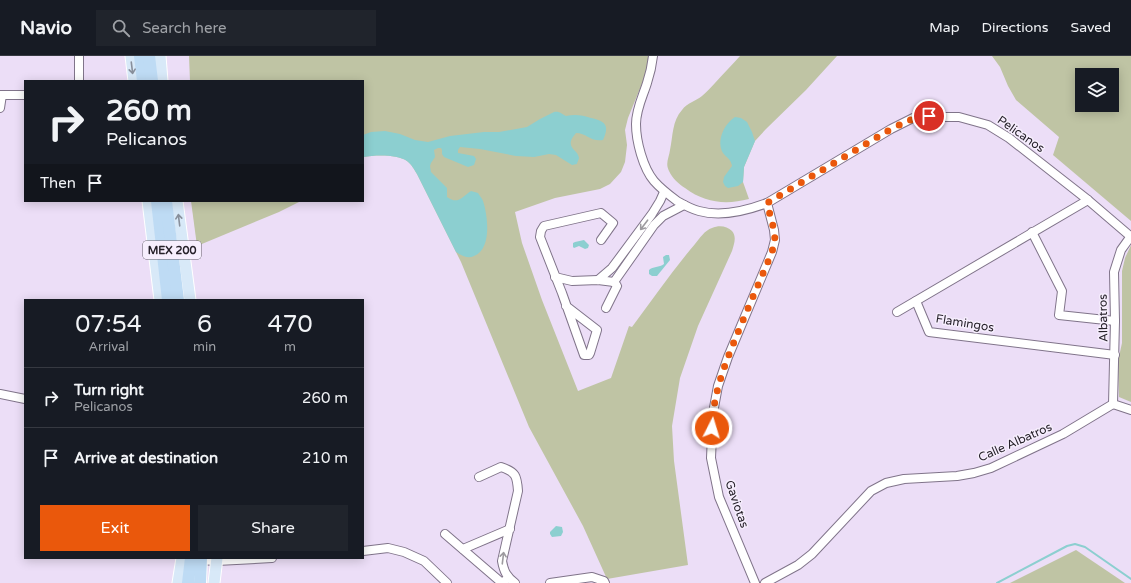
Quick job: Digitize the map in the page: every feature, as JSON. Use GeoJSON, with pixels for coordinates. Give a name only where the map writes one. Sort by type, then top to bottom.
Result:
{"type":"FeatureCollection","features":[{"type":"Feature","properties":{"kind":"highway"},"geometry":{"type":"LineString","coordinates":[[140,56],[143,80]]}},
{"type":"Feature","properties":{"kind":"highway"},"geometry":{"type":"LineString","coordinates":[[149,56],[152,80]]}},
{"type":"Feature","properties":{"kind":"highway","name":"MEX 200"},"geometry":{"type":"LineString","coordinates":[[157,202],[168,299]]}},
{"type":"Feature","properties":{"kind":"highway","name":"MEX 200"},"geometry":{"type":"LineString","coordinates":[[166,202],[178,299]]}},
{"type":"Feature","properties":{"kind":"highway"},"geometry":{"type":"LineString","coordinates":[[188,583],[194,563]]}},
{"type":"Feature","properties":{"kind":"main road"},"geometry":{"type":"LineString","coordinates":[[131,56],[134,80]]}},
{"type":"Feature","properties":{"kind":"main road"},"geometry":{"type":"LineString","coordinates":[[160,56],[162,80]]}},
{"type":"Feature","properties":{"kind":"main road"},"geometry":{"type":"LineString","coordinates":[[148,202],[160,299]]}},
{"type":"Feature","properties":{"kind":"main road"},"geometry":{"type":"LineString","coordinates":[[177,202],[190,299]]}},
{"type":"Feature","properties":{"kind":"main road"},"geometry":{"type":"LineString","coordinates":[[214,583],[217,560]]}},
{"type":"Feature","properties":{"kind":"main road"},"geometry":{"type":"LineString","coordinates":[[178,583],[194,563]]}},
{"type":"Feature","properties":{"kind":"street"},"geometry":{"type":"LineString","coordinates":[[79,56],[79,80]]}},
{"type":"Feature","properties":{"kind":"street","name":"Pelicanos"},"geometry":{"type":"LineString","coordinates":[[653,56],[652,66],[638,111],[636,124],[641,152],[648,171],[654,181],[664,192],[684,205],[699,211],[713,213],[734,212],[767,203],[891,129],[913,118],[919,116],[959,117],[988,125],[1009,138],[1088,200],[1130,236]]}},
{"type":"Feature","properties":{"kind":"street"},"geometry":{"type":"LineString","coordinates":[[0,108],[1,95],[24,95]]}},
{"type":"Feature","properties":{"kind":"street"},"geometry":{"type":"LineString","coordinates":[[598,280],[612,268],[655,209],[664,192]]}},
{"type":"Feature","properties":{"kind":"street"},"geometry":{"type":"LineString","coordinates":[[897,312],[1088,200]]}},
{"type":"Feature","properties":{"kind":"street","name":"Gaviotas"},"geometry":{"type":"LineString","coordinates":[[755,583],[719,497],[711,458],[712,413],[718,386],[728,357],[772,252],[775,240],[774,230],[767,203]]}},
{"type":"Feature","properties":{"kind":"street"},"geometry":{"type":"LineString","coordinates":[[614,282],[654,225],[663,216],[684,205]]}},
{"type":"Feature","properties":{"kind":"street"},"geometry":{"type":"LineString","coordinates":[[655,209],[663,216]]}},
{"type":"Feature","properties":{"kind":"street"},"geometry":{"type":"LineString","coordinates":[[566,306],[598,330],[589,355],[584,355],[566,306],[562,293],[540,238],[541,230],[544,226],[601,213],[613,223],[601,240]]}},
{"type":"Feature","properties":{"kind":"street"},"geometry":{"type":"LineString","coordinates":[[1032,232],[1062,292],[1059,315],[1116,321]]}},
{"type":"Feature","properties":{"kind":"street","name":"Albatros"},"geometry":{"type":"LineString","coordinates":[[1113,404],[1116,321],[1114,272],[1121,250],[1130,236]]}},
{"type":"Feature","properties":{"kind":"street"},"geometry":{"type":"LineString","coordinates":[[612,268],[619,274]]}},
{"type":"Feature","properties":{"kind":"street"},"geometry":{"type":"LineString","coordinates":[[555,277],[572,281],[598,280],[614,282]]}},
{"type":"Feature","properties":{"kind":"street"},"geometry":{"type":"LineString","coordinates":[[562,293],[572,281]]}},
{"type":"Feature","properties":{"kind":"street"},"geometry":{"type":"LineString","coordinates":[[606,308],[617,286],[614,282]]}},
{"type":"Feature","properties":{"kind":"street","name":"Flamingos"},"geometry":{"type":"LineString","coordinates":[[916,301],[929,332],[1115,355]]}},
{"type":"Feature","properties":{"kind":"street"},"geometry":{"type":"LineString","coordinates":[[0,394],[24,399]]}},
{"type":"Feature","properties":{"kind":"street"},"geometry":{"type":"LineString","coordinates":[[1113,404],[1131,410]]}},
{"type":"Feature","properties":{"kind":"street","name":"Calle Albatros"},"geometry":{"type":"LineString","coordinates":[[765,583],[798,565],[812,554],[871,491],[886,483],[904,478],[957,476],[991,468],[1063,434],[1113,404]]}},
{"type":"Feature","properties":{"kind":"street"},"geometry":{"type":"LineString","coordinates":[[479,477],[501,467],[511,471],[517,479],[518,491],[502,562],[505,580]]}},
{"type":"Feature","properties":{"kind":"street"},"geometry":{"type":"LineString","coordinates":[[463,549],[510,529]]}},
{"type":"Feature","properties":{"kind":"street"},"geometry":{"type":"LineString","coordinates":[[445,534],[505,580],[515,583]]}},
{"type":"Feature","properties":{"kind":"street"},"geometry":{"type":"LineString","coordinates":[[364,550],[388,548],[404,552],[424,561],[447,583]]}},
{"type":"Feature","properties":{"kind":"street"},"geometry":{"type":"LineString","coordinates":[[194,563],[244,559]]}},
{"type":"Feature","properties":{"kind":"street"},"geometry":{"type":"LineString","coordinates":[[550,583],[585,580],[592,577],[604,581],[605,583]]}},
{"type":"Feature","properties":{"kind":"shaded area"},"geometry":{"type":"Polygon","coordinates":[[[189,56],[651,56],[648,69],[628,118],[625,130],[627,145],[625,162],[621,172],[610,184],[600,189],[555,198],[515,212],[522,243],[542,300],[578,391],[611,378],[629,326],[632,327],[670,275],[702,235],[709,229],[720,226],[728,228],[734,233],[735,241],[732,251],[698,326],[680,378],[672,426],[674,461],[688,565],[607,579],[583,526],[529,427],[461,262],[413,167],[407,161],[398,157],[364,157],[364,80],[190,80],[189,56]]]}},
{"type":"Feature","properties":{"kind":"shaded area"},"geometry":{"type":"Polygon","coordinates":[[[740,56],[837,56],[806,90],[755,141],[744,167],[743,182],[749,199],[732,202],[708,200],[700,197],[678,183],[669,171],[667,165],[673,129],[676,119],[684,108],[706,93],[740,56]]]}},
{"type":"Feature","properties":{"kind":"shaded area"},"geometry":{"type":"Polygon","coordinates":[[[992,56],[1131,56],[1131,221],[1053,155],[1059,137],[1016,100],[1000,67],[992,56]]]}},
{"type":"Feature","properties":{"kind":"shaded area"},"geometry":{"type":"Polygon","coordinates":[[[554,112],[559,112],[566,116],[585,116],[603,122],[606,127],[606,131],[603,140],[595,140],[583,134],[576,133],[572,138],[571,145],[579,158],[577,164],[572,165],[556,155],[549,154],[534,157],[516,156],[460,147],[458,153],[474,156],[476,159],[474,165],[468,167],[444,157],[441,148],[434,150],[435,157],[430,166],[431,172],[447,188],[447,197],[457,200],[471,191],[478,193],[483,201],[487,223],[486,239],[484,247],[480,252],[472,257],[465,257],[456,252],[417,174],[407,161],[392,156],[364,157],[364,135],[371,132],[385,131],[400,134],[415,140],[428,142],[450,136],[484,132],[499,132],[527,127],[554,112]]]}},
{"type":"Feature","properties":{"kind":"shaded area"},"geometry":{"type":"Polygon","coordinates":[[[735,117],[741,118],[747,122],[755,141],[744,167],[743,182],[738,186],[728,188],[723,182],[724,177],[732,166],[730,160],[723,153],[720,143],[722,133],[731,120],[735,117]]]}},
{"type":"Feature","properties":{"kind":"shaded area"},"geometry":{"type":"Polygon","coordinates":[[[191,202],[299,202],[279,212],[197,246],[191,202]]]}},
{"type":"Feature","properties":{"kind":"shaded area"},"geometry":{"type":"Polygon","coordinates":[[[584,240],[589,245],[588,248],[585,249],[579,246],[573,247],[573,243],[584,240]]]}},
{"type":"Feature","properties":{"kind":"shaded area"},"geometry":{"type":"Polygon","coordinates":[[[1131,245],[1131,402],[1119,397],[1118,361],[1122,343],[1122,271],[1125,258],[1131,245]]]}},
{"type":"Feature","properties":{"kind":"shaded area"},"geometry":{"type":"Polygon","coordinates":[[[669,255],[670,260],[657,276],[652,276],[649,274],[649,270],[664,264],[663,257],[669,255]]]}},
{"type":"Feature","properties":{"kind":"shaded area"},"geometry":{"type":"Polygon","coordinates":[[[556,526],[562,527],[563,532],[561,536],[552,537],[550,532],[556,526]]]}},
{"type":"Feature","properties":{"kind":"shaded area"},"geometry":{"type":"Polygon","coordinates":[[[1076,550],[1125,583],[1010,583],[1076,550]]]}},
{"type":"Feature","properties":{"kind":"waterway"},"geometry":{"type":"LineString","coordinates":[[997,583],[1067,546],[1075,544],[1085,547],[1131,579]]}},
{"type":"Feature","properties":{"kind":"route"},"geometry":{"type":"LineString","coordinates":[[712,428],[712,413],[718,386],[728,357],[772,252],[775,240],[767,203],[891,129],[913,118],[919,116],[929,116]]}}]}
